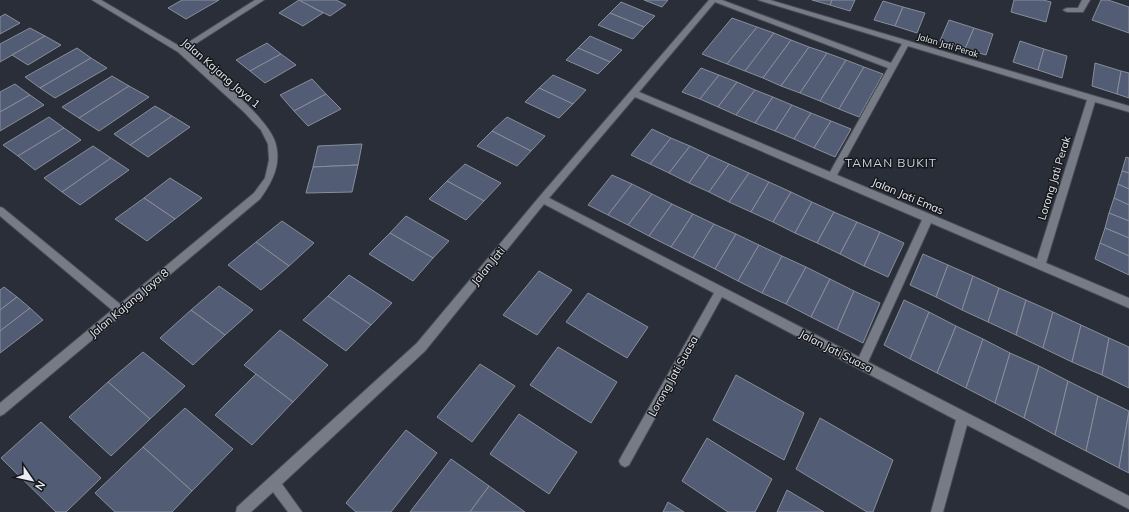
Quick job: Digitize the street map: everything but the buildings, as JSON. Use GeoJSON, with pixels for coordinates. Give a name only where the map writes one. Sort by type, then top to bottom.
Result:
{"type":"FeatureCollection","features":[{"type":"Feature","properties":{"kind":"street","name":"Jalan Kajang Jaya 1"},"geometry":{"type":"LineString","coordinates":[[96,0],[180,50],[247,110],[264,128],[272,144],[273,160],[269,179],[257,196]]}},
{"type":"Feature","properties":{"kind":"street"},"geometry":{"type":"LineString","coordinates":[[180,50],[260,0]]}},
{"type":"Feature","properties":{"kind":"street"},"geometry":{"type":"LineString","coordinates":[[714,0],[893,67]]}},
{"type":"Feature","properties":{"kind":"street","name":"Jalan Jati"},"geometry":{"type":"LineString","coordinates":[[242,512],[421,347],[543,199],[714,0]]}},
{"type":"Feature","properties":{"kind":"street","name":"Jalan Jati Perak"},"geometry":{"type":"LineString","coordinates":[[762,0],[1129,110]]}},
{"type":"Feature","properties":{"kind":"street"},"geometry":{"type":"LineString","coordinates":[[1067,10],[1080,10],[1086,0]]}},
{"type":"Feature","properties":{"kind":"street"},"geometry":{"type":"LineString","coordinates":[[832,177],[906,43]]}},
{"type":"Feature","properties":{"kind":"street","name":"Jalan Jati Emas"},"geometry":{"type":"LineString","coordinates":[[634,93],[1129,303]]}},
{"type":"Feature","properties":{"kind":"street","name":"Lorong Jati Perak"},"geometry":{"type":"LineString","coordinates":[[1040,265],[1092,98]]}},
{"type":"Feature","properties":{"kind":"street","name":"Jalan Kajang Jaya 8"},"geometry":{"type":"LineString","coordinates":[[0,410],[257,196]]}},
{"type":"Feature","properties":{"kind":"street","name":"Jalan Jati Suasa"},"geometry":{"type":"LineString","coordinates":[[543,199],[1129,503]]}},
{"type":"Feature","properties":{"kind":"street"},"geometry":{"type":"LineString","coordinates":[[0,211],[120,310]]}},
{"type":"Feature","properties":{"kind":"street"},"geometry":{"type":"LineString","coordinates":[[862,364],[928,218]]}},
{"type":"Feature","properties":{"kind":"street","name":"Lorong Jati Suasa"},"geometry":{"type":"LineString","coordinates":[[625,461],[720,291]]}},
{"type":"Feature","properties":{"kind":"street"},"geometry":{"type":"LineString","coordinates":[[937,512],[963,417]]}},
{"type":"Feature","properties":{"kind":"street"},"geometry":{"type":"LineString","coordinates":[[273,482],[296,512]]}},
{"type":"Feature","properties":{"kind":"district","name":"TAMAN BUKIT"},"geometry":{"type":"Point","coordinates":[891,162]}}]}
